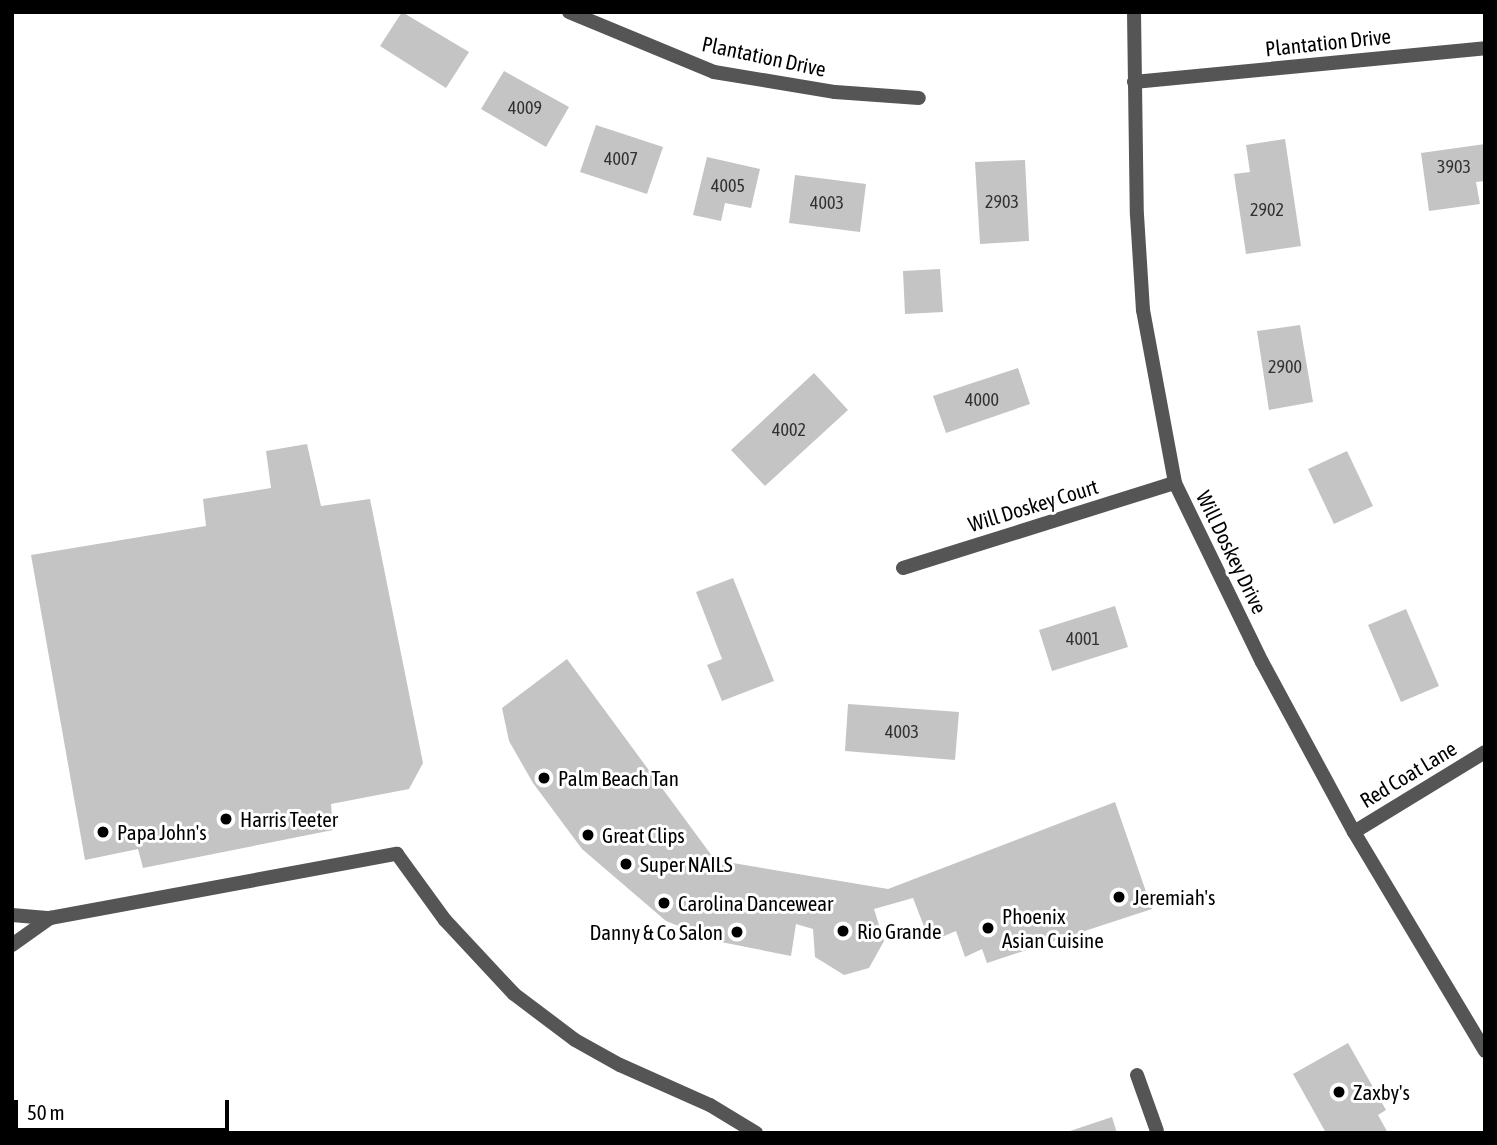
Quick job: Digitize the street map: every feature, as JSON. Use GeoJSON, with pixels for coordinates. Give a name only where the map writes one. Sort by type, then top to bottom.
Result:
{"type":"FeatureCollection","features":[{"type":"Feature","properties":{"kind":"street","name":"Plantation Drive"},"geometry":{"type":"LineString","coordinates":[[569,12],[714,72],[835,92],[919,98]]}},
{"type":"Feature","properties":{"kind":"street","name":"Will Doskey Drive"},"geometry":{"type":"LineString","coordinates":[[1134,12],[1134,82],[1143,310],[1175,483],[1262,662],[1354,832],[1485,1051]]}},
{"type":"Feature","properties":{"kind":"street","name":"Plantation Drive"},"geometry":{"type":"LineString","coordinates":[[1134,82],[1485,48]]}},
{"type":"Feature","properties":{"kind":"street","name":"Will Doskey Court"},"geometry":{"type":"LineString","coordinates":[[903,568],[1175,483]]}},
{"type":"Feature","properties":{"kind":"street","name":"Red Coat Lane"},"geometry":{"type":"LineString","coordinates":[[1354,832],[1485,752]]}},
{"type":"Feature","properties":{"kind":"street"},"geometry":{"type":"LineString","coordinates":[[12,915],[50,918],[397,854],[445,920],[514,994],[575,1040],[620,1065],[710,1105],[756,1133]]}},
{"type":"Feature","properties":{"kind":"street"},"geometry":{"type":"LineString","coordinates":[[12,945],[50,918]]}},
{"type":"Feature","properties":{"kind":"street"},"geometry":{"type":"LineString","coordinates":[[1137,1075],[1157,1131]]}},
{"type":"Feature","properties":{"kind":"building"},"geometry":{"type":"Polygon","coordinates":[[[402,12],[469,52],[446,88],[380,46],[402,12]]]}},
{"type":"Feature","properties":{"kind":"building"},"geometry":{"type":"Polygon","coordinates":[[[504,71],[569,107],[546,147],[481,109],[504,71]]]}},
{"type":"Feature","properties":{"kind":"building"},"geometry":{"type":"Polygon","coordinates":[[[596,125],[663,147],[647,194],[580,172],[596,125]]]}},
{"type":"Feature","properties":{"kind":"building"},"geometry":{"type":"Polygon","coordinates":[[[1285,139],[1301,246],[1246,254],[1234,174],[1250,172],[1246,145],[1285,139]]]}},
{"type":"Feature","properties":{"kind":"building"},"geometry":{"type":"Polygon","coordinates":[[[1485,144],[1485,181],[1476,182],[1480,204],[1429,211],[1421,153],[1485,144]]]}},
{"type":"Feature","properties":{"kind":"building"},"geometry":{"type":"Polygon","coordinates":[[[707,157],[760,169],[751,208],[725,203],[721,221],[693,215],[707,157]]]}},
{"type":"Feature","properties":{"kind":"building"},"geometry":{"type":"Polygon","coordinates":[[[1025,160],[1029,241],[980,244],[975,162],[1025,160]]]}},
{"type":"Feature","properties":{"kind":"building"},"geometry":{"type":"Polygon","coordinates":[[[795,175],[866,184],[860,232],[789,223],[795,175]]]}},
{"type":"Feature","properties":{"kind":"building"},"geometry":{"type":"Polygon","coordinates":[[[940,269],[943,312],[905,314],[903,271],[940,269]]]}},
{"type":"Feature","properties":{"kind":"building"},"geometry":{"type":"Polygon","coordinates":[[[1300,325],[1313,402],[1269,410],[1257,331],[1300,325]]]}},
{"type":"Feature","properties":{"kind":"building"},"geometry":{"type":"Polygon","coordinates":[[[1018,368],[1030,404],[946,433],[933,396],[1018,368]]]}},
{"type":"Feature","properties":{"kind":"building"},"geometry":{"type":"Polygon","coordinates":[[[814,373],[848,410],[765,486],[731,450],[814,373]]]}},
{"type":"Feature","properties":{"kind":"building"},"geometry":{"type":"Polygon","coordinates":[[[307,444],[321,506],[370,499],[423,763],[409,789],[331,804],[333,830],[143,868],[138,849],[85,860],[31,555],[206,526],[203,499],[271,488],[266,451],[307,444]]]}},
{"type":"Feature","properties":{"kind":"building"},"geometry":{"type":"Polygon","coordinates":[[[1347,451],[1373,506],[1334,524],[1308,469],[1347,451]]]}},
{"type":"Feature","properties":{"kind":"building"},"geometry":{"type":"Polygon","coordinates":[[[733,578],[774,681],[722,701],[707,665],[722,659],[696,592],[733,578]]]}},
{"type":"Feature","properties":{"kind":"building"},"geometry":{"type":"Polygon","coordinates":[[[1115,606],[1128,647],[1052,671],[1039,630],[1115,606]]]}},
{"type":"Feature","properties":{"kind":"building"},"geometry":{"type":"Polygon","coordinates":[[[1406,609],[1439,686],[1401,702],[1368,625],[1406,609]]]}},
{"type":"Feature","properties":{"kind":"building"},"geometry":{"type":"Polygon","coordinates":[[[567,659],[715,860],[888,889],[1115,802],[1152,909],[987,963],[982,949],[965,957],[956,931],[930,942],[913,898],[874,909],[884,941],[869,968],[844,975],[815,957],[813,929],[796,924],[791,956],[716,941],[666,921],[582,849],[533,783],[509,741],[502,708],[567,659]]]}},
{"type":"Feature","properties":{"kind":"building"},"geometry":{"type":"Polygon","coordinates":[[[848,704],[959,712],[955,760],[845,751],[848,704]]]}},
{"type":"Feature","properties":{"kind":"building","name":"Zaxby's"},"geometry":{"type":"Polygon","coordinates":[[[1348,1043],[1386,1110],[1378,1115],[1388,1133],[1326,1133],[1293,1074],[1348,1043]]]}},
{"type":"Feature","properties":{"kind":"building"},"geometry":{"type":"Polygon","coordinates":[[[1112,1117],[1117,1133],[1067,1133],[1067,1132],[1112,1117]]]}},
{"type":"Feature","properties":{"kind":"place","name":"Palm Beach Tan"},"geometry":{"type":"Point","coordinates":[544,778]}},
{"type":"Feature","properties":{"kind":"place","name":"Harris Teeter"},"geometry":{"type":"Point","coordinates":[226,819]}},
{"type":"Feature","properties":{"kind":"place","name":"Papa John's"},"geometry":{"type":"Point","coordinates":[103,832]}},
{"type":"Feature","properties":{"kind":"place","name":"Great Clips"},"geometry":{"type":"Point","coordinates":[588,835]}},
{"type":"Feature","properties":{"kind":"place","name":"Super NAILS"},"geometry":{"type":"Point","coordinates":[626,864]}},
{"type":"Feature","properties":{"kind":"place","name":"Jeremiah's"},"geometry":{"type":"Point","coordinates":[1119,897]}},
{"type":"Feature","properties":{"kind":"place","name":"Carolina Dancewear"},"geometry":{"type":"Point","coordinates":[664,903]}},
{"type":"Feature","properties":{"kind":"place","name":"Phoenix Asian Cuisine"},"geometry":{"type":"Point","coordinates":[988,928]}},
{"type":"Feature","properties":{"kind":"place","name":"Rio Grande"},"geometry":{"type":"Point","coordinates":[843,931]}},
{"type":"Feature","properties":{"kind":"place","name":"Danny & Co Salon"},"geometry":{"type":"Point","coordinates":[737,932]}},
{"type":"Feature","properties":{"kind":"place","name":"Zaxby's"},"geometry":{"type":"Point","coordinates":[1339,1092]}}]}
